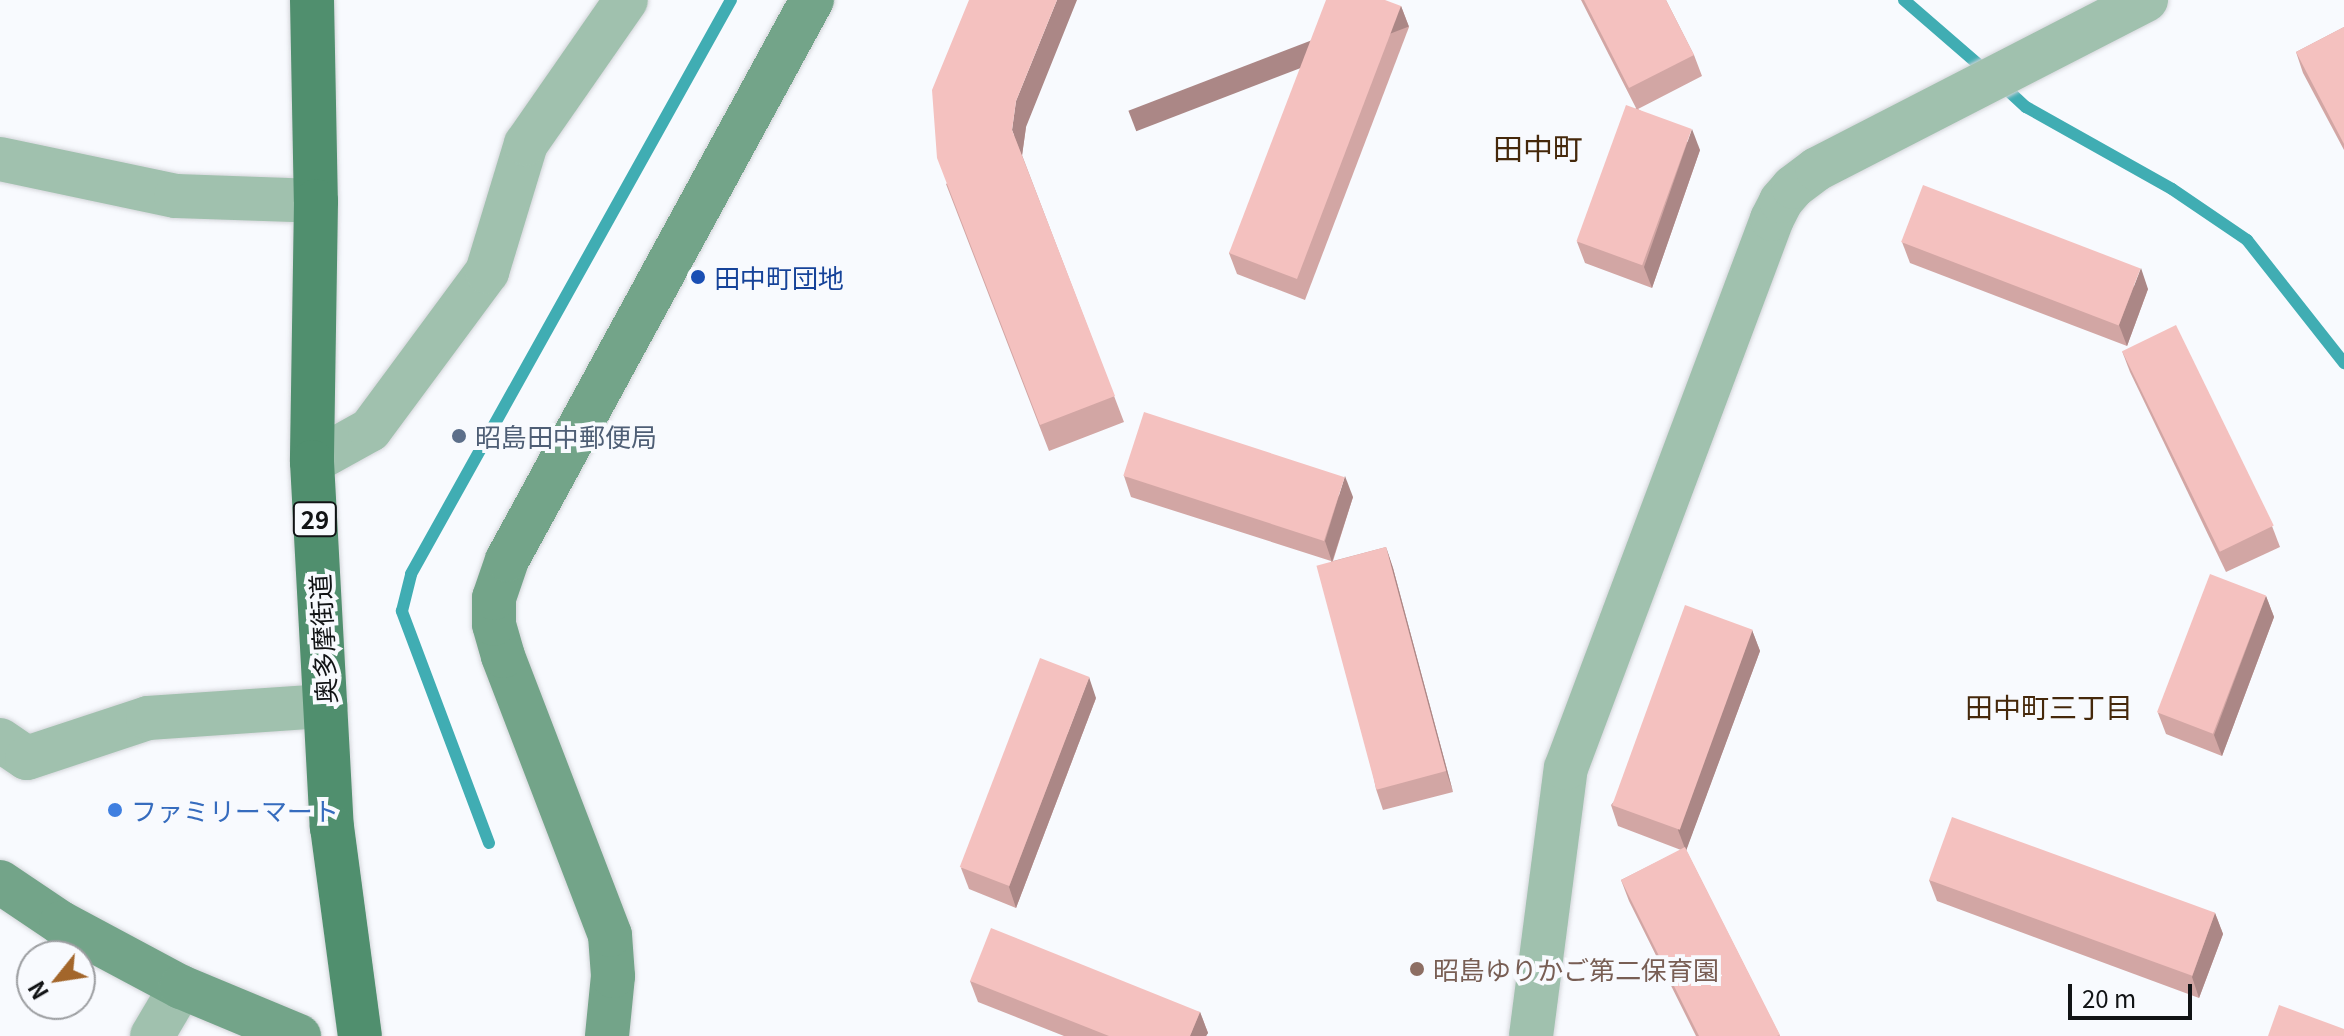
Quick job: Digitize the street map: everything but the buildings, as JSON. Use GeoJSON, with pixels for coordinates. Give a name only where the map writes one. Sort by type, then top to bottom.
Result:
{"type":"FeatureCollection","features":[{"type":"Feature","properties":{"kind":"main road","name":"奥多摩街道"},"geometry":{"type":"LineString","coordinates":[[312,0],[316,201],[312,462],[332,827],[360,1036]]}},
{"type":"Feature","properties":{"kind":"street"},"geometry":{"type":"LineString","coordinates":[[312,462],[370,430],[487,272],[526,144],[626,0]]}},
{"type":"Feature","properties":{"kind":"street"},"geometry":{"type":"LineString","coordinates":[[607,1036],[613,976],[610,935],[500,648],[494,624],[494,598],[507,560],[812,0]]}},
{"type":"Feature","properties":{"kind":"street"},"geometry":{"type":"LineString","coordinates":[[1531,1036],[1566,768],[1772,219],[1793,187],[1817,169],[2146,0]]}},
{"type":"Feature","properties":{"kind":"street"},"geometry":{"type":"LineString","coordinates":[[0,159],[176,196],[316,201]]}},
{"type":"Feature","properties":{"kind":"street"},"geometry":{"type":"LineString","coordinates":[[0,740],[27,758],[148,718],[326,706]]}},
{"type":"Feature","properties":{"kind":"street"},"geometry":{"type":"LineString","coordinates":[[0,882],[61,923],[181,987],[299,1036]]}},
{"type":"Feature","properties":{"kind":"street"},"geometry":{"type":"LineString","coordinates":[[152,1036],[181,987]]}},
{"type":"Feature","properties":{"kind":"waterway"},"geometry":{"type":"LineString","coordinates":[[489,843],[402,611],[411,574],[731,0]]}},
{"type":"Feature","properties":{"kind":"waterway"},"geometry":{"type":"LineString","coordinates":[[1904,0],[1987,72]]}},
{"type":"Feature","properties":{"kind":"waterway"},"geometry":{"type":"LineString","coordinates":[[2001,84],[2026,107],[2172,189],[2247,240],[2344,363]]}},
{"type":"Feature","properties":{"kind":"place","name":"田中町団地"},"geometry":{"type":"Point","coordinates":[698,277]}},
{"type":"Feature","properties":{"kind":"place","name":"昭島田中郵便局"},"geometry":{"type":"Point","coordinates":[459,436]}},
{"type":"Feature","properties":{"kind":"place","name":"ファミリーマート"},"geometry":{"type":"Point","coordinates":[115,810]}},
{"type":"Feature","properties":{"kind":"place","name":"昭島ゆりかご第二保育園"},"geometry":{"type":"Point","coordinates":[1417,969]}},
{"type":"Feature","properties":{"kind":"district","name":"田中町"},"geometry":{"type":"Point","coordinates":[1538,147]}},
{"type":"Feature","properties":{"kind":"district","name":"田中町三丁目"},"geometry":{"type":"Point","coordinates":[2049,706]}}]}
